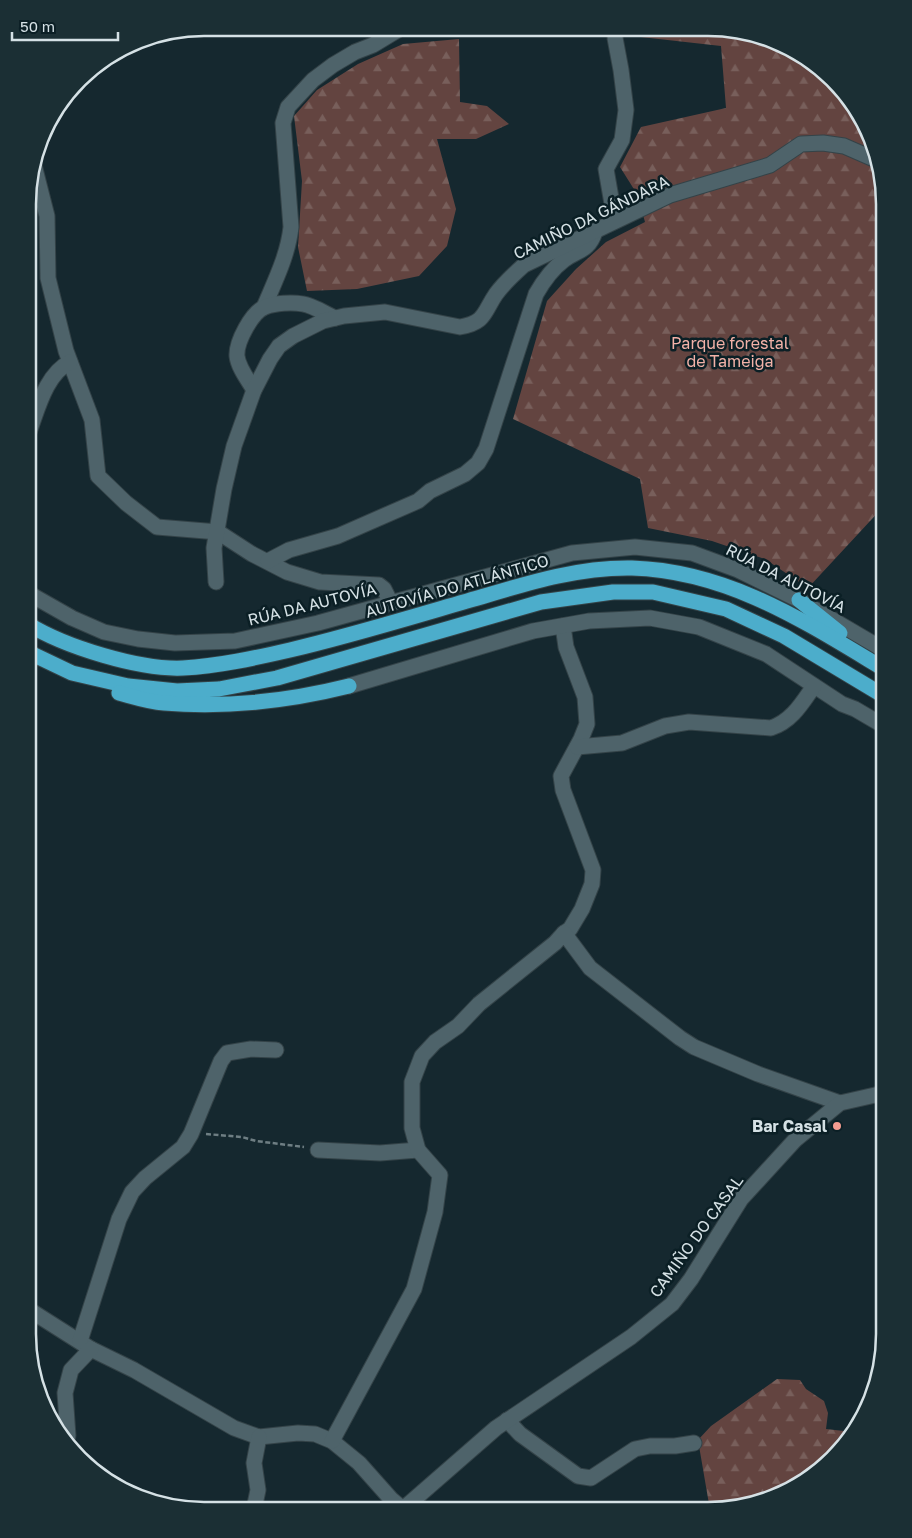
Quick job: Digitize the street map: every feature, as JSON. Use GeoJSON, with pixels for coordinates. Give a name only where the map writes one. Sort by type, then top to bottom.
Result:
{"type":"FeatureCollection","features":[{"type":"Feature","properties":{"kind":"highway","name":"AUTOVÍA DO ATLÁNTICO"},"geometry":{"type":"LineString","coordinates":[[36,629],[82,648],[131,663],[181,668],[242,661],[331,641],[544,579],[587,570],[632,568],[680,573],[723,584],[807,622],[876,663]]}},
{"type":"Feature","properties":{"kind":"highway"},"geometry":{"type":"LineString","coordinates":[[72,673],[128,686],[177,690],[219,689],[277,678],[541,602],[613,592],[653,592],[726,609],[784,636],[876,691]]}},
{"type":"Feature","properties":{"kind":"highway"},"geometry":{"type":"LineString","coordinates":[[799,600],[876,661]]}},
{"type":"Feature","properties":{"kind":"highway"},"geometry":{"type":"LineString","coordinates":[[36,656],[113,692],[162,703],[244,704],[317,694],[349,686]]}},
{"type":"Feature","properties":{"kind":"street"},"geometry":{"type":"LineString","coordinates":[[254,390],[237,355],[242,334],[254,315],[264,307],[284,259],[290,237],[291,226],[283,123],[288,106],[313,80],[332,65],[388,36]]}},
{"type":"Feature","properties":{"kind":"street"},"geometry":{"type":"LineString","coordinates":[[615,38],[626,110],[622,140],[606,168],[615,221]]}},
{"type":"Feature","properties":{"kind":"street","name":"CAMIÑO DA GÁNDARA"},"geometry":{"type":"LineString","coordinates":[[216,582],[214,548],[224,489],[234,446],[254,390],[270,359],[279,346],[293,336],[323,321],[344,316],[385,312],[460,327],[471,325],[484,317],[496,295],[524,265],[670,195],[770,165],[801,144],[823,143],[844,146],[869,157]]}},
{"type":"Feature","properties":{"kind":"street"},"geometry":{"type":"LineString","coordinates":[[38,182],[47,216],[48,278],[70,362],[92,420],[98,476],[126,502],[158,527],[218,532],[252,554],[287,572],[320,582],[379,585],[384,589],[391,603]]}},
{"type":"Feature","properties":{"kind":"street"},"geometry":{"type":"LineString","coordinates":[[268,561],[289,550],[338,536],[418,501],[430,491],[465,474],[478,463],[486,449],[536,294],[547,276],[565,259],[592,242],[596,230]]}},
{"type":"Feature","properties":{"kind":"street"},"geometry":{"type":"LineString","coordinates":[[264,307],[304,304],[335,318]]}},
{"type":"Feature","properties":{"kind":"street"},"geometry":{"type":"LineString","coordinates":[[36,414],[48,384],[62,366],[70,362]]}},
{"type":"Feature","properties":{"kind":"street","name":"RÚA DA AUTOVÍA"},"geometry":{"type":"LineString","coordinates":[[36,598],[72,618],[104,632],[175,644],[235,641],[318,623],[572,553],[634,547],[692,553],[738,570],[799,600],[876,645]]}},
{"type":"Feature","properties":{"kind":"street"},"geometry":{"type":"LineString","coordinates":[[349,686],[533,631],[589,621],[650,618],[699,627],[766,654],[842,704],[876,721]]}},
{"type":"Feature","properties":{"kind":"street"},"geometry":{"type":"LineString","coordinates":[[332,1441],[414,1290],[435,1212],[440,1175],[418,1150],[412,1128],[412,1082],[422,1056],[435,1042],[458,1026],[479,1004],[570,929],[582,909],[592,884],[593,870],[563,790],[561,776],[587,724],[585,697],[566,648],[564,626]]}},
{"type":"Feature","properties":{"kind":"street"},"geometry":{"type":"LineString","coordinates":[[577,747],[622,743],[666,726],[689,722],[771,728],[782,724],[792,717],[814,686]]}},
{"type":"Feature","properties":{"kind":"street"},"geometry":{"type":"LineString","coordinates":[[564,933],[590,968],[694,1047],[758,1074],[840,1103]]}},
{"type":"Feature","properties":{"kind":"street"},"geometry":{"type":"LineString","coordinates":[[68,1431],[65,1393],[71,1370],[86,1345],[119,1219],[132,1192],[145,1178],[183,1147],[191,1134],[221,1061],[227,1053],[251,1048],[276,1050]]}},
{"type":"Feature","properties":{"kind":"street","name":"CAMIÑO DO CASAL"},"geometry":{"type":"LineString","coordinates":[[411,1502],[496,1428],[631,1336],[672,1304],[691,1279],[740,1199],[795,1140],[840,1103],[875,1095]]}},
{"type":"Feature","properties":{"kind":"street"},"geometry":{"type":"LineString","coordinates":[[318,1150],[380,1153],[418,1150]]}},
{"type":"Feature","properties":{"kind":"street"},"geometry":{"type":"LineString","coordinates":[[36,1314],[86,1345],[141,1374],[234,1428],[259,1437],[298,1433],[315,1434],[332,1441],[359,1463],[395,1502]]}},
{"type":"Feature","properties":{"kind":"street"},"geometry":{"type":"LineString","coordinates":[[507,1420],[520,1434],[578,1476],[591,1478],[635,1449],[694,1443]]}},
{"type":"Feature","properties":{"kind":"street"},"geometry":{"type":"LineString","coordinates":[[255,1502],[258,1490],[254,1463],[259,1437]]}},
{"type":"Feature","properties":{"kind":"path"},"geometry":{"type":"LineString","coordinates":[[191,1134],[242,1137],[256,1141],[318,1150]]}},
{"type":"Feature","properties":{"kind":"green space","name":"Parque forestal de Tameiga"},"geometry":{"type":"Polygon","coordinates":[[[632,36],[708,36],[730,38],[772,49],[792,59],[827,85],[841,102],[863,140],[873,171],[876,204],[876,515],[808,588],[765,559],[712,541],[648,528],[640,479],[513,419],[547,301],[576,269],[606,242],[645,222],[637,194],[620,167],[641,127],[726,108],[721,46],[632,36]]]}},
{"type":"Feature","properties":{"kind":"green space"},"geometry":{"type":"Polygon","coordinates":[[[459,39],[460,102],[487,106],[509,124],[476,139],[437,139],[456,209],[447,246],[419,276],[357,289],[307,291],[298,247],[302,181],[294,116],[317,90],[358,64],[403,44],[459,39]]]}},
{"type":"Feature","properties":{"kind":"green space"},"geometry":{"type":"Polygon","coordinates":[[[777,1379],[800,1380],[806,1389],[824,1401],[828,1413],[826,1429],[844,1431],[827,1453],[792,1479],[762,1493],[741,1499],[709,1502],[698,1440],[711,1426],[777,1379]]]}},
{"type":"Feature","properties":{"kind":"place","name":"Bar Casal"},"geometry":{"type":"Point","coordinates":[837,1126]}}]}
